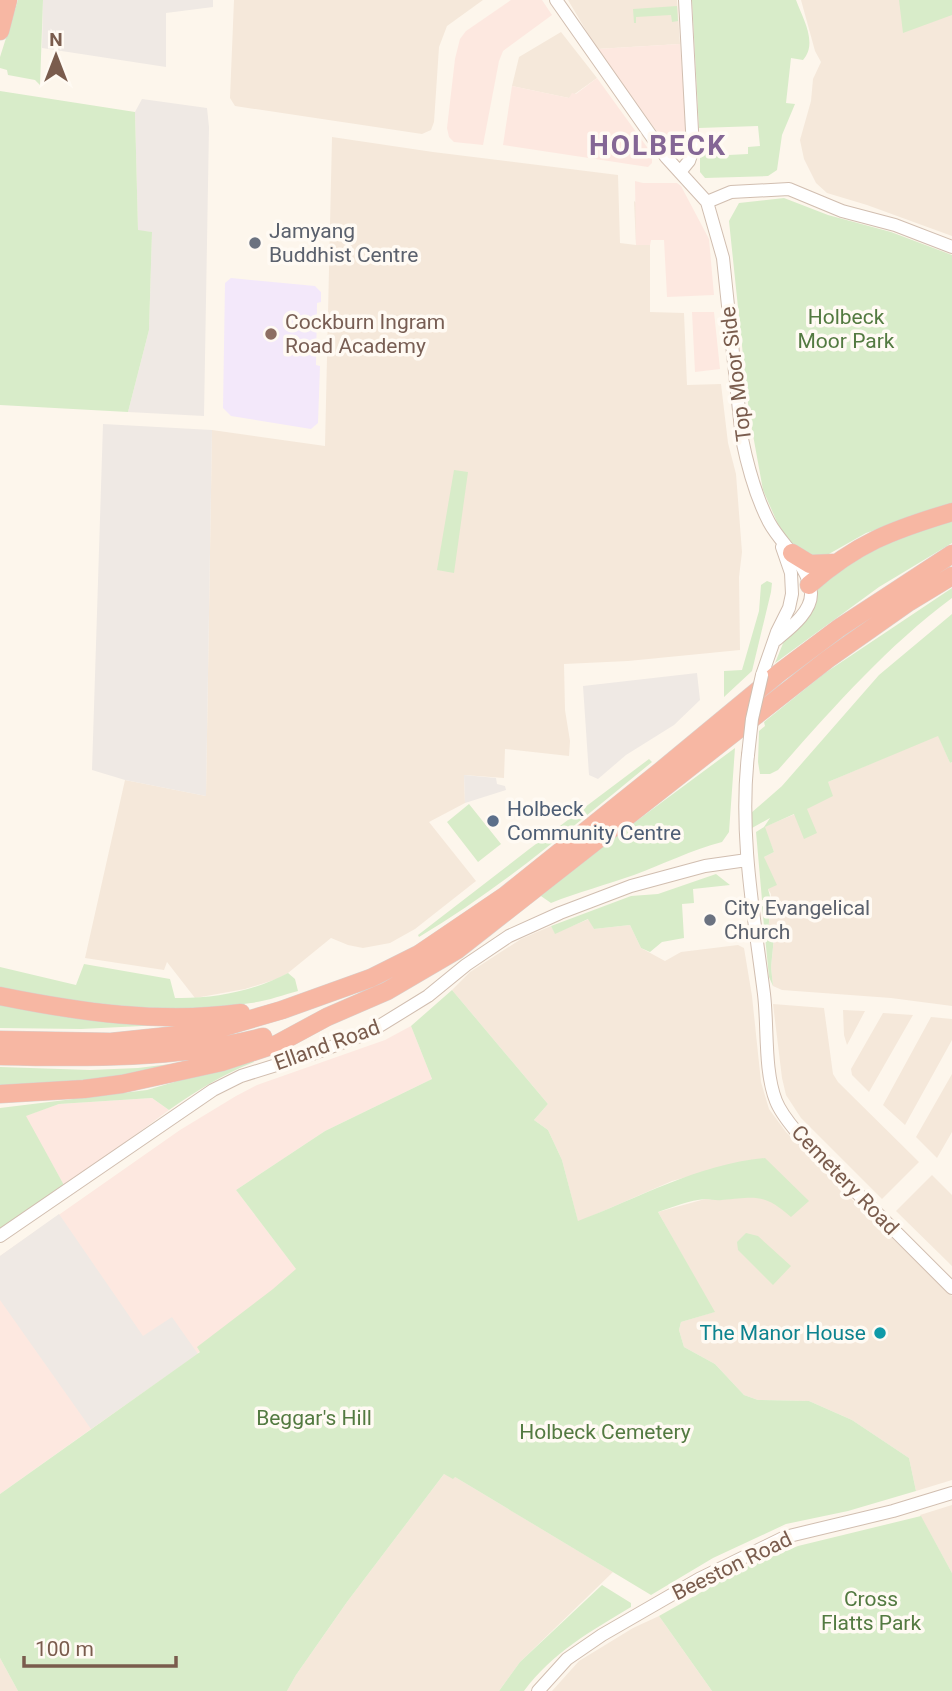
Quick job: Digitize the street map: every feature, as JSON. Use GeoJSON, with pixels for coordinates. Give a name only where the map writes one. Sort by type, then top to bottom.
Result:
{"type":"FeatureCollection","features":[{"type":"Feature","properties":{"kind":"highway"},"geometry":{"type":"LineString","coordinates":[[0,31],[8,0]]}},
{"type":"Feature","properties":{"kind":"highway"},"geometry":{"type":"LineString","coordinates":[[809,585],[834,563],[869,541],[910,524],[952,512]]}},
{"type":"Feature","properties":{"kind":"highway"},"geometry":{"type":"LineString","coordinates":[[786,546],[810,564],[834,563]]}},
{"type":"Feature","properties":{"kind":"highway"},"geometry":{"type":"LineString","coordinates":[[0,1040],[111,1042],[207,1032],[324,997],[419,954],[506,895],[779,673],[849,621],[952,554]]}},
{"type":"Feature","properties":{"kind":"highway"},"geometry":{"type":"LineString","coordinates":[[0,1094],[84,1089],[160,1077],[222,1062],[277,1044],[327,1017],[387,990],[457,950],[828,659],[909,602],[952,576]]}},
{"type":"Feature","properties":{"kind":"highway"},"geometry":{"type":"LineString","coordinates":[[0,996],[54,1007],[116,1015],[174,1017],[218,1016],[256,1011],[324,997]]}},
{"type":"Feature","properties":{"kind":"highway"},"geometry":{"type":"LineString","coordinates":[[0,1056],[91,1058],[160,1054],[237,1043],[327,1017]]}},
{"type":"Feature","properties":{"kind":"street"},"geometry":{"type":"LineString","coordinates":[[556,0],[622,96],[680,172],[707,202],[731,192],[789,189],[842,211],[895,225],[952,247]]}},
{"type":"Feature","properties":{"kind":"street"},"geometry":{"type":"LineString","coordinates":[[680,172],[690,161],[693,149],[685,0]]}},
{"type":"Feature","properties":{"kind":"street","name":"Top Moor Side"},"geometry":{"type":"LineString","coordinates":[[707,202],[723,258],[746,458],[760,503],[809,585]]}},
{"type":"Feature","properties":{"kind":"street","name":"Top Moor Side"},"geometry":{"type":"LineString","coordinates":[[776,640],[792,594],[786,546]]}},
{"type":"Feature","properties":{"kind":"street"},"geometry":{"type":"LineString","coordinates":[[789,608],[809,585]]}},
{"type":"Feature","properties":{"kind":"street"},"geometry":{"type":"LineString","coordinates":[[776,640],[808,606],[811,592],[809,585]]}},
{"type":"Feature","properties":{"kind":"street","name":"Cemetery Road"},"geometry":{"type":"LineString","coordinates":[[776,640],[762,675],[752,719],[745,812],[755,938],[776,1100],[786,1119],[800,1136],[952,1288]]}},
{"type":"Feature","properties":{"kind":"street","name":"Elland Road"},"geometry":{"type":"LineString","coordinates":[[0,1236],[213,1090],[241,1076],[314,1054],[368,1033],[428,996],[466,965],[509,936],[631,886],[705,866],[747,860]]}},
{"type":"Feature","properties":{"kind":"street","name":"Beeston Road"},"geometry":{"type":"LineString","coordinates":[[538,1691],[567,1659],[603,1635],[699,1579],[785,1537],[892,1511],[952,1493]]}},
{"type":"Feature","properties":{"kind":"shaded area"},"geometry":{"type":"Polygon","coordinates":[[[43,0],[213,0],[213,7],[166,13],[166,67],[42,48],[43,0]]]}},
{"type":"Feature","properties":{"kind":"shaded area"},"geometry":{"type":"Polygon","coordinates":[[[234,0],[483,0],[447,26],[439,47],[434,122],[431,130],[422,134],[235,106],[230,98],[234,0]]]}},
{"type":"Feature","properties":{"kind":"shaded area"},"geometry":{"type":"Polygon","coordinates":[[[511,0],[542,0],[552,15],[503,51],[483,145],[454,142],[449,137],[447,128],[460,39],[466,31],[511,0]]]}},
{"type":"Feature","properties":{"kind":"shaded area"},"geometry":{"type":"Polygon","coordinates":[[[568,0],[677,0],[680,44],[597,49],[568,0]]]}},
{"type":"Feature","properties":{"kind":"shaded area"},"geometry":{"type":"Polygon","coordinates":[[[801,0],[952,0],[952,236],[827,193],[816,183],[804,159],[800,140],[811,101],[813,79],[821,62],[815,51],[801,0]]]}},
{"type":"Feature","properties":{"kind":"shaded area"},"geometry":{"type":"Polygon","coordinates":[[[561,32],[597,78],[569,98],[512,86],[519,57],[561,32]]]}},
{"type":"Feature","properties":{"kind":"shaded area"},"geometry":{"type":"Polygon","coordinates":[[[680,44],[687,142],[685,146],[677,148],[666,144],[597,49],[680,44]]]}},
{"type":"Feature","properties":{"kind":"shaded area"},"geometry":{"type":"Polygon","coordinates":[[[597,78],[652,154],[652,163],[648,167],[503,145],[512,86],[569,98],[572,93],[576,94],[597,78]]]}},
{"type":"Feature","properties":{"kind":"shaded area"},"geometry":{"type":"Polygon","coordinates":[[[142,99],[207,108],[209,127],[204,416],[128,412],[149,330],[152,232],[138,231],[135,112],[142,99]]]}},
{"type":"Feature","properties":{"kind":"shaded area"},"geometry":{"type":"Polygon","coordinates":[[[332,137],[618,175],[620,243],[636,245],[634,201],[676,239],[650,240],[650,312],[684,313],[687,385],[721,384],[728,443],[736,474],[742,552],[739,577],[740,650],[564,664],[569,756],[505,749],[504,778],[464,775],[465,803],[429,822],[476,881],[415,929],[390,943],[363,948],[331,938],[277,979],[245,989],[195,998],[167,962],[164,970],[85,958],[125,780],[206,796],[212,430],[325,446],[332,137]]]}},
{"type":"Feature","properties":{"kind":"shaded area"},"geometry":{"type":"Polygon","coordinates":[[[635,181],[677,183],[681,186],[709,239],[714,295],[667,297],[664,240],[651,240],[650,245],[636,245],[635,181]]]}},
{"type":"Feature","properties":{"kind":"shaded area","name":"Cockburn Ingram Road Academy"},"geometry":{"type":"Polygon","coordinates":[[[231,278],[315,286],[321,292],[321,302],[317,303],[316,365],[320,366],[318,423],[311,429],[231,416],[223,408],[225,283],[231,278]]]}},
{"type":"Feature","properties":{"kind":"shaded area"},"geometry":{"type":"Polygon","coordinates":[[[692,312],[714,312],[720,369],[695,372],[692,312]]]}},
{"type":"Feature","properties":{"kind":"shaded area"},"geometry":{"type":"Polygon","coordinates":[[[103,424],[212,430],[206,796],[125,780],[92,770],[103,424]]]}},
{"type":"Feature","properties":{"kind":"shaded area"},"geometry":{"type":"Polygon","coordinates":[[[697,673],[700,700],[674,725],[626,755],[598,779],[589,775],[583,686],[697,673]]]}},
{"type":"Feature","properties":{"kind":"shaded area"},"geometry":{"type":"Polygon","coordinates":[[[938,735],[950,763],[952,762],[952,1006],[891,998],[782,990],[773,986],[771,967],[774,938],[768,937],[771,894],[764,857],[774,852],[764,827],[807,809],[828,782],[938,735]]]}},
{"type":"Feature","properties":{"kind":"shaded area"},"geometry":{"type":"Polygon","coordinates":[[[464,775],[496,778],[497,784],[505,786],[506,790],[465,803],[464,775]]]}},
{"type":"Feature","properties":{"kind":"shaded area"},"geometry":{"type":"Polygon","coordinates":[[[589,919],[594,929],[630,925],[641,948],[665,961],[681,952],[738,945],[744,948],[761,1082],[769,1109],[786,1132],[838,1186],[952,1296],[952,1480],[916,1491],[909,1458],[852,1420],[809,1401],[758,1400],[744,1395],[715,1364],[684,1347],[679,1330],[681,1322],[714,1312],[658,1212],[705,1199],[758,1197],[776,1203],[808,1201],[705,1172],[672,1181],[578,1222],[562,1160],[548,1130],[534,1120],[548,1104],[452,990],[470,972],[521,939],[551,926],[555,933],[589,919]]]}},
{"type":"Feature","properties":{"kind":"shaded area"},"geometry":{"type":"Polygon","coordinates":[[[773,1004],[824,1008],[833,1074],[919,1162],[882,1199],[801,1118],[786,1095],[773,1004]]]}},
{"type":"Feature","properties":{"kind":"shaded area"},"geometry":{"type":"Polygon","coordinates":[[[843,1010],[865,1011],[847,1045],[844,1035],[843,1010]]]}},
{"type":"Feature","properties":{"kind":"shaded area"},"geometry":{"type":"Polygon","coordinates":[[[883,1013],[913,1015],[869,1092],[852,1075],[851,1069],[883,1013]]]}},
{"type":"Feature","properties":{"kind":"shaded area"},"geometry":{"type":"Polygon","coordinates":[[[931,1017],[952,1019],[952,1040],[905,1125],[883,1105],[931,1017]]]}},
{"type":"Feature","properties":{"kind":"shaded area"},"geometry":{"type":"Polygon","coordinates":[[[411,1026],[432,1079],[325,1131],[236,1190],[303,1278],[0,1494],[0,1256],[180,1130],[236,1096],[257,1085],[385,1040],[411,1026]]]}},
{"type":"Feature","properties":{"kind":"shaded area"},"geometry":{"type":"Polygon","coordinates":[[[952,1074],[952,1132],[937,1158],[916,1137],[952,1074]]]}},
{"type":"Feature","properties":{"kind":"shaded area"},"geometry":{"type":"Polygon","coordinates":[[[152,1098],[169,1110],[65,1187],[25,1116],[59,1104],[152,1098]]]}},
{"type":"Feature","properties":{"kind":"shaded area"},"geometry":{"type":"Polygon","coordinates":[[[932,1175],[952,1195],[952,1266],[896,1211],[932,1175]]]}},
{"type":"Feature","properties":{"kind":"shaded area"},"geometry":{"type":"Polygon","coordinates":[[[59,1214],[143,1336],[172,1317],[198,1354],[91,1429],[0,1300],[0,1256],[59,1214]]]}},
{"type":"Feature","properties":{"kind":"shaded area"},"geometry":{"type":"Polygon","coordinates":[[[444,1474],[455,1477],[613,1572],[520,1662],[499,1691],[287,1691],[347,1602],[444,1474]]]}},
{"type":"Feature","properties":{"kind":"shaded area"},"geometry":{"type":"Polygon","coordinates":[[[952,1505],[952,1573],[920,1515],[952,1505]]]}},
{"type":"Feature","properties":{"kind":"shaded area"},"geometry":{"type":"Polygon","coordinates":[[[659,1616],[712,1691],[552,1691],[579,1661],[633,1628],[659,1616]]]}},
{"type":"Feature","properties":{"kind":"shaded area"},"geometry":{"type":"Polygon","coordinates":[[[0,1658],[18,1691],[0,1691],[0,1658]]]}},
{"type":"Feature","properties":{"kind":"green space"},"geometry":{"type":"Polygon","coordinates":[[[18,0],[43,0],[40,85],[35,80],[8,75],[7,70],[0,68],[0,57],[18,0]]]}},
{"type":"Feature","properties":{"kind":"green space"},"geometry":{"type":"Polygon","coordinates":[[[692,0],[796,0],[808,31],[809,46],[803,60],[791,58],[786,103],[795,104],[782,135],[777,170],[768,176],[705,178],[700,172],[700,148],[708,144],[709,156],[748,154],[748,147],[760,146],[758,126],[699,128],[692,0]]]}},
{"type":"Feature","properties":{"kind":"green space"},"geometry":{"type":"Polygon","coordinates":[[[899,0],[952,0],[952,15],[903,33],[899,0]]]}},
{"type":"Feature","properties":{"kind":"green space"},"geometry":{"type":"Polygon","coordinates":[[[677,6],[678,21],[672,22],[671,15],[636,17],[634,23],[633,9],[677,6]]]}},
{"type":"Feature","properties":{"kind":"green space"},"geometry":{"type":"Polygon","coordinates":[[[0,91],[135,112],[138,230],[152,232],[149,330],[128,412],[0,405],[0,91]]]}},
{"type":"Feature","properties":{"kind":"green space","name":"Holbeck Moor Park"},"geometry":{"type":"Polygon","coordinates":[[[784,198],[828,215],[891,232],[952,255],[952,504],[866,533],[820,559],[808,559],[789,542],[763,490],[749,413],[729,221],[739,203],[784,198]]]}},
{"type":"Feature","properties":{"kind":"green space"},"geometry":{"type":"Polygon","coordinates":[[[454,470],[468,472],[454,573],[437,570],[454,470]]]}},
{"type":"Feature","properties":{"kind":"green space"},"geometry":{"type":"Polygon","coordinates":[[[952,517],[952,543],[879,587],[775,663],[784,641],[815,606],[817,589],[853,556],[952,517]]]}},
{"type":"Feature","properties":{"kind":"green space"},"geometry":{"type":"Polygon","coordinates":[[[767,581],[772,583],[771,592],[752,671],[724,697],[724,671],[742,670],[759,611],[761,585],[767,581]]]}},
{"type":"Feature","properties":{"kind":"green space"},"geometry":{"type":"Polygon","coordinates":[[[952,588],[952,598],[882,658],[778,770],[770,774],[760,774],[759,731],[765,726],[764,722],[825,673],[952,588]]]}},
{"type":"Feature","properties":{"kind":"green space"},"geometry":{"type":"Polygon","coordinates":[[[952,614],[952,762],[950,763],[938,736],[828,782],[833,796],[807,809],[817,833],[804,839],[794,814],[765,827],[774,852],[764,857],[777,885],[768,889],[771,900],[762,900],[756,832],[764,827],[770,818],[752,828],[751,813],[782,786],[879,675],[952,614]]]}},
{"type":"Feature","properties":{"kind":"green space"},"geometry":{"type":"Polygon","coordinates":[[[735,748],[729,832],[722,842],[551,903],[538,894],[735,748]]]}},
{"type":"Feature","properties":{"kind":"green space"},"geometry":{"type":"Polygon","coordinates":[[[649,759],[652,762],[538,854],[450,918],[419,937],[418,935],[649,759]]]}},
{"type":"Feature","properties":{"kind":"green space"},"geometry":{"type":"Polygon","coordinates":[[[469,804],[501,844],[478,862],[447,822],[469,804]]]}},
{"type":"Feature","properties":{"kind":"green space"},"geometry":{"type":"Polygon","coordinates":[[[716,874],[730,885],[693,889],[694,903],[682,904],[684,938],[662,942],[650,952],[641,948],[630,925],[594,929],[588,919],[555,934],[551,926],[631,896],[658,894],[716,874]]]}},
{"type":"Feature","properties":{"kind":"green space"},"geometry":{"type":"Polygon","coordinates":[[[762,906],[770,906],[768,936],[774,937],[771,967],[773,986],[769,977],[762,906]]]}},
{"type":"Feature","properties":{"kind":"green space"},"geometry":{"type":"Polygon","coordinates":[[[84,964],[170,979],[175,998],[233,993],[262,985],[288,973],[295,979],[298,991],[257,1002],[220,1007],[157,1008],[94,1003],[0,988],[0,967],[76,985],[84,964]]]}},
{"type":"Feature","properties":{"kind":"green space"},"geometry":{"type":"Polygon","coordinates":[[[452,990],[548,1104],[534,1120],[548,1130],[562,1160],[578,1221],[693,1175],[741,1161],[765,1158],[809,1201],[791,1217],[774,1204],[759,1198],[705,1199],[658,1212],[715,1312],[681,1322],[679,1330],[684,1347],[715,1364],[744,1395],[758,1400],[809,1401],[852,1420],[909,1458],[916,1491],[848,1511],[786,1524],[713,1558],[651,1595],[455,1477],[453,1479],[444,1474],[347,1602],[287,1691],[18,1691],[0,1658],[0,1494],[200,1352],[197,1347],[296,1269],[236,1190],[325,1131],[432,1079],[411,1026],[452,990]]]}},
{"type":"Feature","properties":{"kind":"green space"},"geometry":{"type":"Polygon","coordinates":[[[0,1000],[182,1024],[81,1029],[0,1028],[0,1000]]]}},
{"type":"Feature","properties":{"kind":"green space"},"geometry":{"type":"Polygon","coordinates":[[[253,1059],[254,1062],[210,1083],[169,1110],[152,1098],[59,1104],[26,1116],[65,1187],[0,1230],[0,1108],[147,1090],[253,1059]]]}},
{"type":"Feature","properties":{"kind":"green space"},"geometry":{"type":"Polygon","coordinates":[[[203,1060],[90,1082],[0,1088],[0,1067],[90,1070],[138,1068],[203,1060]]]}},
{"type":"Feature","properties":{"kind":"green space"},"geometry":{"type":"Polygon","coordinates":[[[746,1233],[758,1236],[791,1266],[773,1285],[738,1250],[737,1242],[746,1233]]]}},
{"type":"Feature","properties":{"kind":"green space","name":"Cross Flatts Park"},"geometry":{"type":"Polygon","coordinates":[[[921,1516],[952,1573],[952,1691],[712,1691],[659,1616],[744,1568],[798,1546],[921,1516]]]}},
{"type":"Feature","properties":{"kind":"green space"},"geometry":{"type":"Polygon","coordinates":[[[602,1585],[631,1603],[631,1607],[560,1654],[524,1691],[499,1691],[520,1662],[602,1585]]]}},
{"type":"Feature","properties":{"kind":"place","name":"Jamyang Buddhist Centre"},"geometry":{"type":"Point","coordinates":[255,243]}},
{"type":"Feature","properties":{"kind":"place","name":"Cockburn Ingram Road Academy"},"geometry":{"type":"Point","coordinates":[271,334]}},
{"type":"Feature","properties":{"kind":"place","name":"Holbeck Community Centre"},"geometry":{"type":"Point","coordinates":[493,821]}},
{"type":"Feature","properties":{"kind":"place","name":"City Evangelical Church"},"geometry":{"type":"Point","coordinates":[710,920]}},
{"type":"Feature","properties":{"kind":"place","name":"The Manor House"},"geometry":{"type":"Point","coordinates":[880,1333]}},
{"type":"Feature","properties":{"kind":"district","name":"HOLBECK"},"geometry":{"type":"Point","coordinates":[658,145]}},
{"type":"Feature","properties":{"kind":"park label","name":"Beggar's Hill"},"geometry":{"type":"Point","coordinates":[314,1418]}},
{"type":"Feature","properties":{"kind":"park label","name":"Holbeck Cemetery"},"geometry":{"type":"Point","coordinates":[605,1432]}}]}
